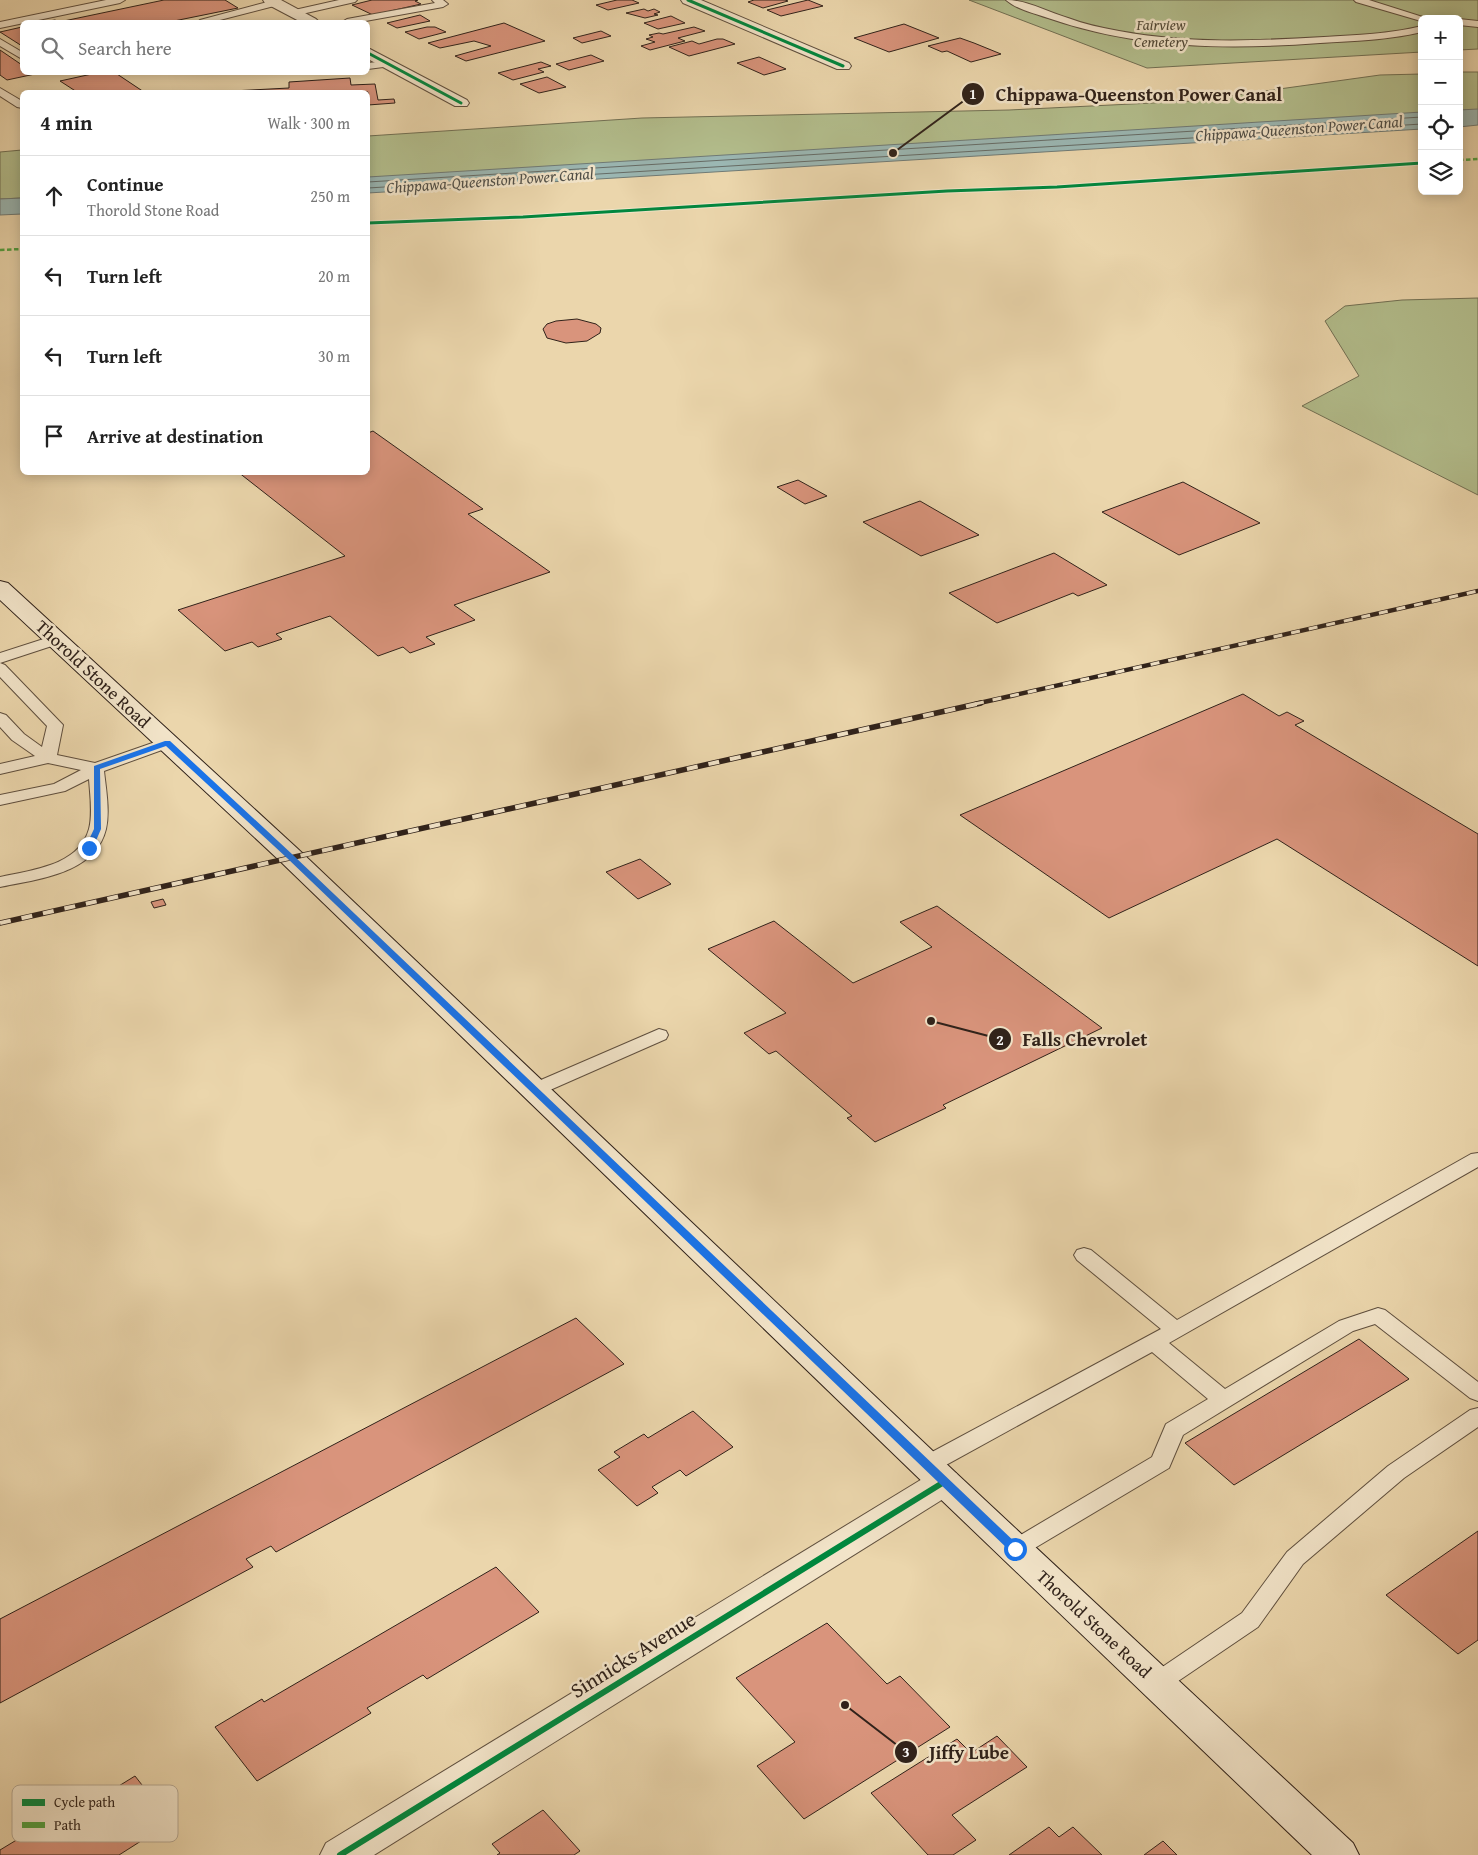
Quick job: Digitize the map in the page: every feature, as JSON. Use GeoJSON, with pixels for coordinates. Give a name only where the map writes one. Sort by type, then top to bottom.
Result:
{"type":"FeatureCollection","features":[{"type":"Feature","properties":{"kind":"main road"},"geometry":{"type":"LineString","coordinates":[[688,0],[843,66]]}},
{"type":"Feature","properties":{"kind":"main road"},"geometry":{"type":"LineString","coordinates":[[273,2],[308,20]]}},
{"type":"Feature","properties":{"kind":"main road"},"geometry":{"type":"LineString","coordinates":[[370,54],[461,103]]}},
{"type":"Feature","properties":{"kind":"main road","name":"Thorold Stone Road"},"geometry":{"type":"LineString","coordinates":[[0,588],[290,856],[935,1474],[1339,1855]]}},
{"type":"Feature","properties":{"kind":"main road","name":"Sinnicks Avenue"},"geometry":{"type":"LineString","coordinates":[[340,1855],[935,1474]]}},
{"type":"Feature","properties":{"kind":"lane"},"geometry":{"type":"LineString","coordinates":[[24,20],[120,0]]}},
{"type":"Feature","properties":{"kind":"lane"},"geometry":{"type":"LineString","coordinates":[[294,13],[352,0]]}},
{"type":"Feature","properties":{"kind":"lane"},"geometry":{"type":"LineString","coordinates":[[358,20],[443,4],[438,0]]}},
{"type":"Feature","properties":{"kind":"lane"},"geometry":{"type":"LineString","coordinates":[[1012,0],[1038,13],[1090,28],[1184,42],[1234,45],[1388,35],[1418,30]]}},
{"type":"Feature","properties":{"kind":"lane"},"geometry":{"type":"LineString","coordinates":[[1359,0],[1418,17]]}},
{"type":"Feature","properties":{"kind":"lane"},"geometry":{"type":"LineString","coordinates":[[210,20],[273,2]]}},
{"type":"Feature","properties":{"kind":"lane"},"geometry":{"type":"LineString","coordinates":[[1463,21],[1478,14]]}},
{"type":"Feature","properties":{"kind":"lane"},"geometry":{"type":"LineString","coordinates":[[0,25],[20,21]]}},
{"type":"Feature","properties":{"kind":"lane"},"geometry":{"type":"LineString","coordinates":[[1463,22],[1478,24]]}},
{"type":"Feature","properties":{"kind":"lane"},"geometry":{"type":"LineString","coordinates":[[0,42],[20,55]]}},
{"type":"Feature","properties":{"kind":"lane"},"geometry":{"type":"LineString","coordinates":[[370,66],[387,64]]}},
{"type":"Feature","properties":{"kind":"lane"},"geometry":{"type":"LineString","coordinates":[[0,91],[20,104]]}},
{"type":"Feature","properties":{"kind":"lane"},"geometry":{"type":"LineString","coordinates":[[0,658],[56,640]]}},
{"type":"Feature","properties":{"kind":"lane"},"geometry":{"type":"LineString","coordinates":[[0,668],[55,725],[48,758]]}},
{"type":"Feature","properties":{"kind":"lane"},"geometry":{"type":"LineString","coordinates":[[0,718],[18,737],[48,758],[96,768]]}},
{"type":"Feature","properties":{"kind":"lane"},"geometry":{"type":"LineString","coordinates":[[0,800],[59,788],[96,768],[167,743]]}},
{"type":"Feature","properties":{"kind":"lane"},"geometry":{"type":"LineString","coordinates":[[0,769],[48,758]]}},
{"type":"Feature","properties":{"kind":"lane"},"geometry":{"type":"LineString","coordinates":[[0,882],[60,868],[89,848],[98,829],[96,768]]}},
{"type":"Feature","properties":{"kind":"lane"},"geometry":{"type":"LineString","coordinates":[[534,1090],[659,1035]]}},
{"type":"Feature","properties":{"kind":"lane"},"geometry":{"type":"LineString","coordinates":[[935,1474],[1153,1342],[1478,1159]]}},
{"type":"Feature","properties":{"kind":"lane"},"geometry":{"type":"LineString","coordinates":[[1084,1255],[1176,1330]]}},
{"type":"Feature","properties":{"kind":"lane"},"geometry":{"type":"LineString","coordinates":[[1015,1549],[1161,1462],[1174,1430],[1346,1326],[1378,1315],[1478,1393]]}},
{"type":"Feature","properties":{"kind":"lane"},"geometry":{"type":"LineString","coordinates":[[1153,1342],[1224,1400]]}},
{"type":"Feature","properties":{"kind":"lane"},"geometry":{"type":"LineString","coordinates":[[1157,1683],[1250,1620],[1295,1558],[1396,1472],[1478,1416]]}},
{"type":"Feature","properties":{"kind":"green space","name":"Fairview Cemetery"},"geometry":{"type":"Polygon","coordinates":[[[969,0],[1478,0],[1478,49],[1463,50],[1463,15],[1418,15],[1418,52],[1147,68],[969,0]]]}},
{"type":"Feature","properties":{"kind":"green space"},"geometry":{"type":"Polygon","coordinates":[[[1463,72],[1478,72],[1478,112],[1463,113],[1463,72]]]}},
{"type":"Feature","properties":{"kind":"green space"},"geometry":{"type":"Polygon","coordinates":[[[1418,74],[1418,115],[370,178],[370,136],[642,118],[1009,110],[1193,101],[1380,75],[1418,74]]]}},
{"type":"Feature","properties":{"kind":"green space"},"geometry":{"type":"Polygon","coordinates":[[[20,150],[20,198],[0,199],[0,152],[20,150]]]}},
{"type":"Feature","properties":{"kind":"green space"},"geometry":{"type":"Polygon","coordinates":[[[1478,298],[1478,495],[1302,406],[1359,376],[1325,321],[1345,306],[1402,300],[1478,298]]]}},
{"type":"Feature","properties":{"kind":"water"},"geometry":{"type":"Polygon","coordinates":[[[1478,109],[1478,125],[1463,127],[1463,110],[1478,109]]]}},
{"type":"Feature","properties":{"kind":"water","name":"Chippawa-Queenston Power Canal"},"geometry":{"type":"Polygon","coordinates":[[[1418,112],[1418,129],[370,193],[370,177],[1418,112]]]}},
{"type":"Feature","properties":{"kind":"water"},"geometry":{"type":"Polygon","coordinates":[[[20,198],[20,214],[0,215],[0,199],[20,198]]]}},
{"type":"Feature","properties":{"kind":"building"},"geometry":{"type":"Polygon","coordinates":[[[164,0],[225,0],[238,8],[179,20],[69,20],[164,0]]]}},
{"type":"Feature","properties":{"kind":"building"},"geometry":{"type":"Polygon","coordinates":[[[372,0],[418,0],[415,1],[421,4],[373,15],[352,5],[372,0]]]}},
{"type":"Feature","properties":{"kind":"building"},"geometry":{"type":"Polygon","coordinates":[[[617,0],[632,0],[639,3],[608,10],[596,5],[617,0]]]}},
{"type":"Feature","properties":{"kind":"building"},"geometry":{"type":"Polygon","coordinates":[[[754,0],[788,1],[763,8],[748,2],[754,0]]]}},
{"type":"Feature","properties":{"kind":"building"},"geometry":{"type":"Polygon","coordinates":[[[808,0],[823,6],[781,16],[767,10],[808,0]]]}},
{"type":"Feature","properties":{"kind":"building"},"geometry":{"type":"Polygon","coordinates":[[[644,9],[648,11],[654,9],[660,12],[654,14],[658,15],[645,18],[626,13],[644,9]]]}},
{"type":"Feature","properties":{"kind":"building"},"geometry":{"type":"Polygon","coordinates":[[[420,15],[430,21],[397,28],[387,23],[420,15]]]}},
{"type":"Feature","properties":{"kind":"building"},"geometry":{"type":"Polygon","coordinates":[[[671,16],[685,23],[658,29],[644,23],[671,16]]]}},
{"type":"Feature","properties":{"kind":"building"},"geometry":{"type":"Polygon","coordinates":[[[504,23],[545,41],[466,61],[455,56],[491,46],[474,41],[440,48],[428,43],[504,23]]]}},
{"type":"Feature","properties":{"kind":"building"},"geometry":{"type":"Polygon","coordinates":[[[904,24],[939,38],[889,52],[854,38],[904,24]]]}},
{"type":"Feature","properties":{"kind":"building"},"geometry":{"type":"Polygon","coordinates":[[[20,27],[20,45],[0,32],[20,27]]]}},
{"type":"Feature","properties":{"kind":"building"},"geometry":{"type":"Polygon","coordinates":[[[435,27],[446,32],[419,39],[405,32],[435,27]]]}},
{"type":"Feature","properties":{"kind":"building"},"geometry":{"type":"Polygon","coordinates":[[[694,27],[705,31],[678,38],[685,41],[650,50],[641,46],[655,42],[646,39],[653,37],[649,35],[694,27]]]}},
{"type":"Feature","properties":{"kind":"building"},"geometry":{"type":"Polygon","coordinates":[[[601,31],[611,36],[582,43],[573,38],[601,31]]]}},
{"type":"Feature","properties":{"kind":"building"},"geometry":{"type":"Polygon","coordinates":[[[960,38],[1001,54],[971,62],[947,51],[942,52],[928,46],[960,38]]]}},
{"type":"Feature","properties":{"kind":"building"},"geometry":{"type":"Polygon","coordinates":[[[723,39],[735,44],[689,56],[669,47],[692,41],[699,44],[723,39]]]}},
{"type":"Feature","properties":{"kind":"building"},"geometry":{"type":"Polygon","coordinates":[[[0,50],[20,64],[20,75],[30,75],[7,80],[0,75],[0,50]]]}},
{"type":"Feature","properties":{"kind":"building"},"geometry":{"type":"Polygon","coordinates":[[[591,55],[604,61],[569,70],[556,64],[591,55]]]}},
{"type":"Feature","properties":{"kind":"building"},"geometry":{"type":"Polygon","coordinates":[[[759,57],[786,69],[764,75],[737,63],[759,57]]]}},
{"type":"Feature","properties":{"kind":"building"},"geometry":{"type":"Polygon","coordinates":[[[541,62],[551,66],[538,69],[544,72],[513,80],[498,73],[541,62]]]}},
{"type":"Feature","properties":{"kind":"building"},"geometry":{"type":"Polygon","coordinates":[[[87,75],[118,75],[141,90],[74,90],[60,81],[87,75]]]}},
{"type":"Feature","properties":{"kind":"building"},"geometry":{"type":"Polygon","coordinates":[[[547,77],[566,87],[539,93],[520,84],[547,77]]]}},
{"type":"Feature","properties":{"kind":"building"},"geometry":{"type":"Polygon","coordinates":[[[350,78],[351,85],[375,84],[378,100],[394,99],[395,103],[370,105],[370,90],[251,90],[289,88],[289,82],[350,78]]]}},
{"type":"Feature","properties":{"kind":"building"},"geometry":{"type":"Polygon","coordinates":[[[577,319],[596,324],[601,328],[600,333],[587,341],[566,343],[547,338],[543,329],[547,324],[577,319]]]}},
{"type":"Feature","properties":{"kind":"building"},"geometry":{"type":"Polygon","coordinates":[[[373,431],[483,509],[468,514],[550,572],[454,605],[475,620],[426,637],[435,644],[410,653],[403,647],[378,656],[330,616],[276,634],[282,639],[258,647],[252,642],[225,651],[178,610],[345,556],[242,475],[370,475],[370,432],[373,431]]]}},
{"type":"Feature","properties":{"kind":"building"},"geometry":{"type":"Polygon","coordinates":[[[798,480],[827,496],[805,504],[777,487],[798,480]]]}},
{"type":"Feature","properties":{"kind":"building"},"geometry":{"type":"Polygon","coordinates":[[[1183,482],[1260,523],[1179,555],[1102,512],[1183,482]]]}},
{"type":"Feature","properties":{"kind":"building"},"geometry":{"type":"Polygon","coordinates":[[[920,501],[979,535],[921,556],[863,522],[920,501]]]}},
{"type":"Feature","properties":{"kind":"building"},"geometry":{"type":"Polygon","coordinates":[[[1054,553],[1107,585],[1078,596],[1073,593],[997,623],[949,593],[1054,553]]]}},
{"type":"Feature","properties":{"kind":"building"},"geometry":{"type":"Polygon","coordinates":[[[1243,694],[1279,716],[1287,712],[1304,721],[1295,725],[1478,834],[1478,966],[1277,839],[1109,918],[960,815],[1243,694]]]}},
{"type":"Feature","properties":{"kind":"building"},"geometry":{"type":"Polygon","coordinates":[[[640,859],[671,884],[638,899],[606,872],[640,859]]]}},
{"type":"Feature","properties":{"kind":"building"},"geometry":{"type":"Polygon","coordinates":[[[163,899],[166,905],[154,908],[151,902],[163,899]]]}},
{"type":"Feature","properties":{"kind":"building"},"geometry":{"type":"Polygon","coordinates":[[[937,906],[1102,1028],[943,1105],[946,1108],[875,1142],[847,1118],[852,1116],[776,1051],[769,1054],[744,1033],[786,1013],[708,949],[774,921],[853,983],[932,947],[900,922],[937,906]]]}},
{"type":"Feature","properties":{"kind":"building"},"geometry":{"type":"Polygon","coordinates":[[[576,1318],[624,1364],[276,1552],[271,1546],[246,1559],[253,1567],[0,1703],[0,1619],[576,1318]]]}},
{"type":"Feature","properties":{"kind":"building"},"geometry":{"type":"Polygon","coordinates":[[[1359,1339],[1409,1379],[1234,1485],[1185,1443],[1359,1339]]]}},
{"type":"Feature","properties":{"kind":"building"},"geometry":{"type":"Polygon","coordinates":[[[693,1411],[733,1447],[686,1476],[680,1470],[652,1487],[658,1493],[637,1506],[598,1470],[620,1457],[614,1452],[644,1434],[648,1438],[693,1411]]]}},
{"type":"Feature","properties":{"kind":"building"},"geometry":{"type":"Polygon","coordinates":[[[1478,1531],[1478,1640],[1458,1654],[1386,1595],[1478,1531]]]}},
{"type":"Feature","properties":{"kind":"building"},"geometry":{"type":"Polygon","coordinates":[[[496,1567],[539,1612],[427,1679],[423,1675],[367,1708],[371,1713],[257,1781],[215,1727],[262,1699],[264,1702],[496,1567]]]}},
{"type":"Feature","properties":{"kind":"building"},"geometry":{"type":"Polygon","coordinates":[[[827,1623],[887,1684],[900,1676],[950,1727],[804,1819],[757,1766],[795,1742],[736,1678],[827,1623]]]}},
{"type":"Feature","properties":{"kind":"building"},"geometry":{"type":"Polygon","coordinates":[[[997,1736],[1027,1767],[952,1815],[976,1840],[953,1855],[928,1855],[871,1793],[957,1739],[971,1753],[997,1736]]]}},
{"type":"Feature","properties":{"kind":"building"},"geometry":{"type":"Polygon","coordinates":[[[135,1776],[142,1785],[120,1785],[135,1776]]]}},
{"type":"Feature","properties":{"kind":"building"},"geometry":{"type":"Polygon","coordinates":[[[543,1810],[580,1851],[574,1855],[497,1855],[500,1853],[492,1844],[543,1810]]]}},
{"type":"Feature","properties":{"kind":"building"},"geometry":{"type":"Polygon","coordinates":[[[1049,1827],[1059,1837],[1073,1827],[1102,1855],[1009,1855],[1049,1827]]]}},
{"type":"Feature","properties":{"kind":"building"},"geometry":{"type":"Polygon","coordinates":[[[1163,1841],[1177,1855],[1144,1855],[1163,1841]]]}},
{"type":"Feature","properties":{"kind":"building"},"geometry":{"type":"Polygon","coordinates":[[[13,1842],[139,1842],[119,1855],[0,1855],[0,1850],[13,1842]]]}},
{"type":"Feature","properties":{"kind":"railway"},"geometry":{"type":"LineString","coordinates":[[975,704],[1478,591]]}},
{"type":"Feature","properties":{"kind":"railway"},"geometry":{"type":"LineString","coordinates":[[0,923],[981,703]]}},
{"type":"Feature","properties":{"kind":"marked path"},"geometry":{"type":"LineString","coordinates":[[1463,160],[1478,159]]}},
{"type":"Feature","properties":{"kind":"marked path"},"geometry":{"type":"LineString","coordinates":[[0,250],[20,249]]}},
{"type":"Feature","properties":{"kind":"cycle path"},"geometry":{"type":"LineString","coordinates":[[688,0],[843,66]]}},
{"type":"Feature","properties":{"kind":"cycle path"},"geometry":{"type":"LineString","coordinates":[[370,54],[461,103]]}},
{"type":"Feature","properties":{"kind":"cycle path"},"geometry":{"type":"LineString","coordinates":[[370,223],[523,217],[947,191],[1057,187],[1418,163]]}},
{"type":"Feature","properties":{"kind":"cycle path"},"geometry":{"type":"LineString","coordinates":[[340,1855],[944,1482]]}},
{"type":"Feature","properties":{"kind":"place","name":"Chippawa-Queenston Power Canal"},"geometry":{"type":"Point","coordinates":[893,153]}},
{"type":"Feature","properties":{"kind":"place","name":"Falls Chevrolet"},"geometry":{"type":"Point","coordinates":[931,1021]}},
{"type":"Feature","properties":{"kind":"place","name":"Jiffy Lube"},"geometry":{"type":"Point","coordinates":[845,1705]}},
{"type":"Feature","properties":{"kind":"route"},"geometry":{"type":"LineString","coordinates":[[89,848],[98,829],[96,768],[167,743],[290,856],[1015,1549]]}}]}
